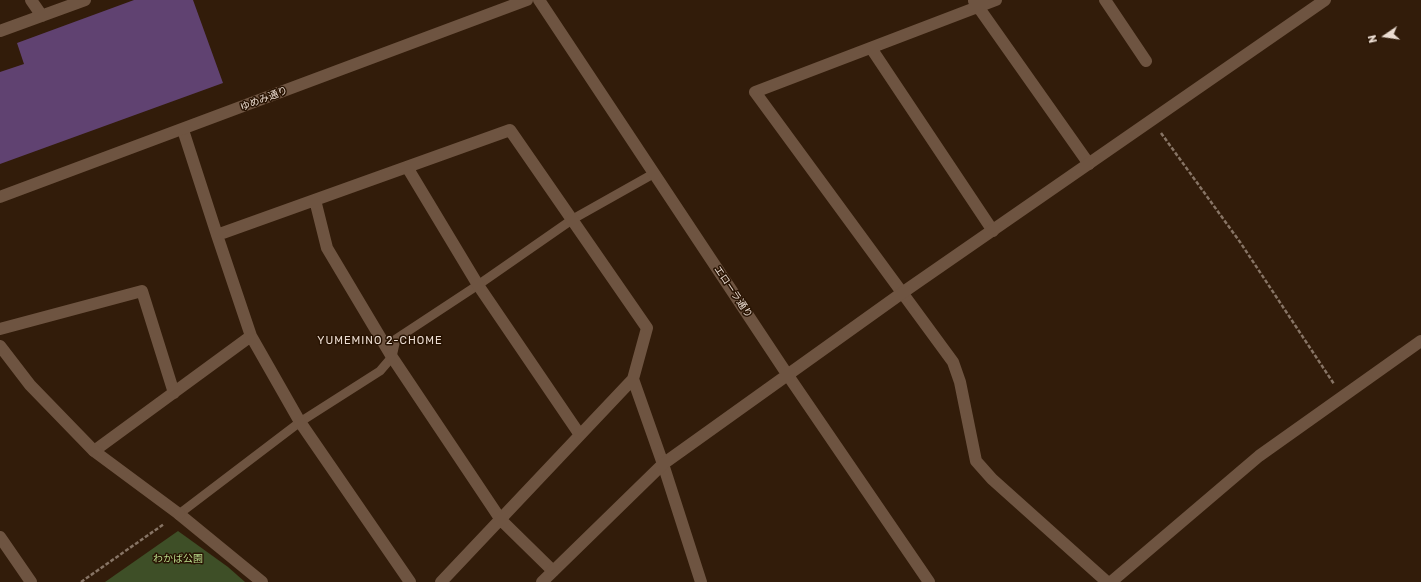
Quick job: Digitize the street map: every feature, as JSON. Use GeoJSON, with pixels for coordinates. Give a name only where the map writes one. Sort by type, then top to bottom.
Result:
{"type":"FeatureCollection","features":[{"type":"Feature","properties":{"kind":"street"},"geometry":{"type":"LineString","coordinates":[[31,0],[42,16]]}},
{"type":"Feature","properties":{"kind":"street"},"geometry":{"type":"LineString","coordinates":[[0,32],[85,0]]}},
{"type":"Feature","properties":{"kind":"street","name":"ゆめみ通り"},"geometry":{"type":"LineString","coordinates":[[0,197],[183,130],[527,0]]}},
{"type":"Feature","properties":{"kind":"street","name":"エローラ通り"},"geometry":{"type":"LineString","coordinates":[[539,0],[653,174],[929,582]]}},
{"type":"Feature","properties":{"kind":"street"},"geometry":{"type":"LineString","coordinates":[[996,0],[976,3],[871,48],[755,92],[953,362],[960,382],[976,461],[992,479],[1107,582]]}},
{"type":"Feature","properties":{"kind":"street"},"geometry":{"type":"LineString","coordinates":[[1105,0],[1146,61]]}},
{"type":"Feature","properties":{"kind":"street"},"geometry":{"type":"LineString","coordinates":[[542,582],[663,464],[902,293],[1325,0]]}},
{"type":"Feature","properties":{"kind":"street"},"geometry":{"type":"LineString","coordinates":[[976,3],[1089,164]]}},
{"type":"Feature","properties":{"kind":"street"},"geometry":{"type":"LineString","coordinates":[[871,48],[993,231]]}},
{"type":"Feature","properties":{"kind":"street"},"geometry":{"type":"LineString","coordinates":[[183,130],[251,336],[300,422],[410,582]]}},
{"type":"Feature","properties":{"kind":"street"},"geometry":{"type":"LineString","coordinates":[[217,235],[510,130],[647,328],[634,379],[441,582]]}},
{"type":"Feature","properties":{"kind":"street"},"geometry":{"type":"LineString","coordinates":[[407,167],[478,285],[580,435]]}},
{"type":"Feature","properties":{"kind":"street"},"geometry":{"type":"LineString","coordinates":[[314,200],[327,248],[392,358],[501,520],[553,571]]}},
{"type":"Feature","properties":{"kind":"street"},"geometry":{"type":"LineString","coordinates":[[0,329],[142,291],[174,393]]}},
{"type":"Feature","properties":{"kind":"street"},"geometry":{"type":"LineString","coordinates":[[94,451],[251,336]]}},
{"type":"Feature","properties":{"kind":"street"},"geometry":{"type":"LineString","coordinates":[[1111,582],[1259,456],[1421,341]]}},
{"type":"Feature","properties":{"kind":"street"},"geometry":{"type":"LineString","coordinates":[[0,346],[30,385],[94,451],[179,514],[262,582]]}},
{"type":"Feature","properties":{"kind":"street"},"geometry":{"type":"LineString","coordinates":[[634,379],[663,464],[700,582]]}},
{"type":"Feature","properties":{"kind":"street"},"geometry":{"type":"LineString","coordinates":[[0,537],[31,582]]}},
{"type":"Feature","properties":{"kind":"lane"},"geometry":{"type":"LineString","coordinates":[[179,514],[300,422],[380,371],[392,358],[396,339],[478,285],[572,219],[653,174]]}},
{"type":"Feature","properties":{"kind":"path"},"geometry":{"type":"LineString","coordinates":[[1152,120],[1240,242],[1342,396]]}},
{"type":"Feature","properties":{"kind":"path"},"geometry":{"type":"LineString","coordinates":[[81,582],[179,514]]}},
{"type":"Feature","properties":{"kind":"green space","name":"わかば公園"},"geometry":{"type":"Polygon","coordinates":[[[178,531],[228,567],[245,582],[105,582],[178,531]]]}},
{"type":"Feature","properties":{"kind":"building"},"geometry":{"type":"Polygon","coordinates":[[[134,0],[193,0],[223,83],[0,164],[0,72],[24,64],[17,43],[134,0]]]}},
{"type":"Feature","properties":{"kind":"district","name":"YUMEMINO 2-CHOME"},"geometry":{"type":"Point","coordinates":[380,341]}}]}
